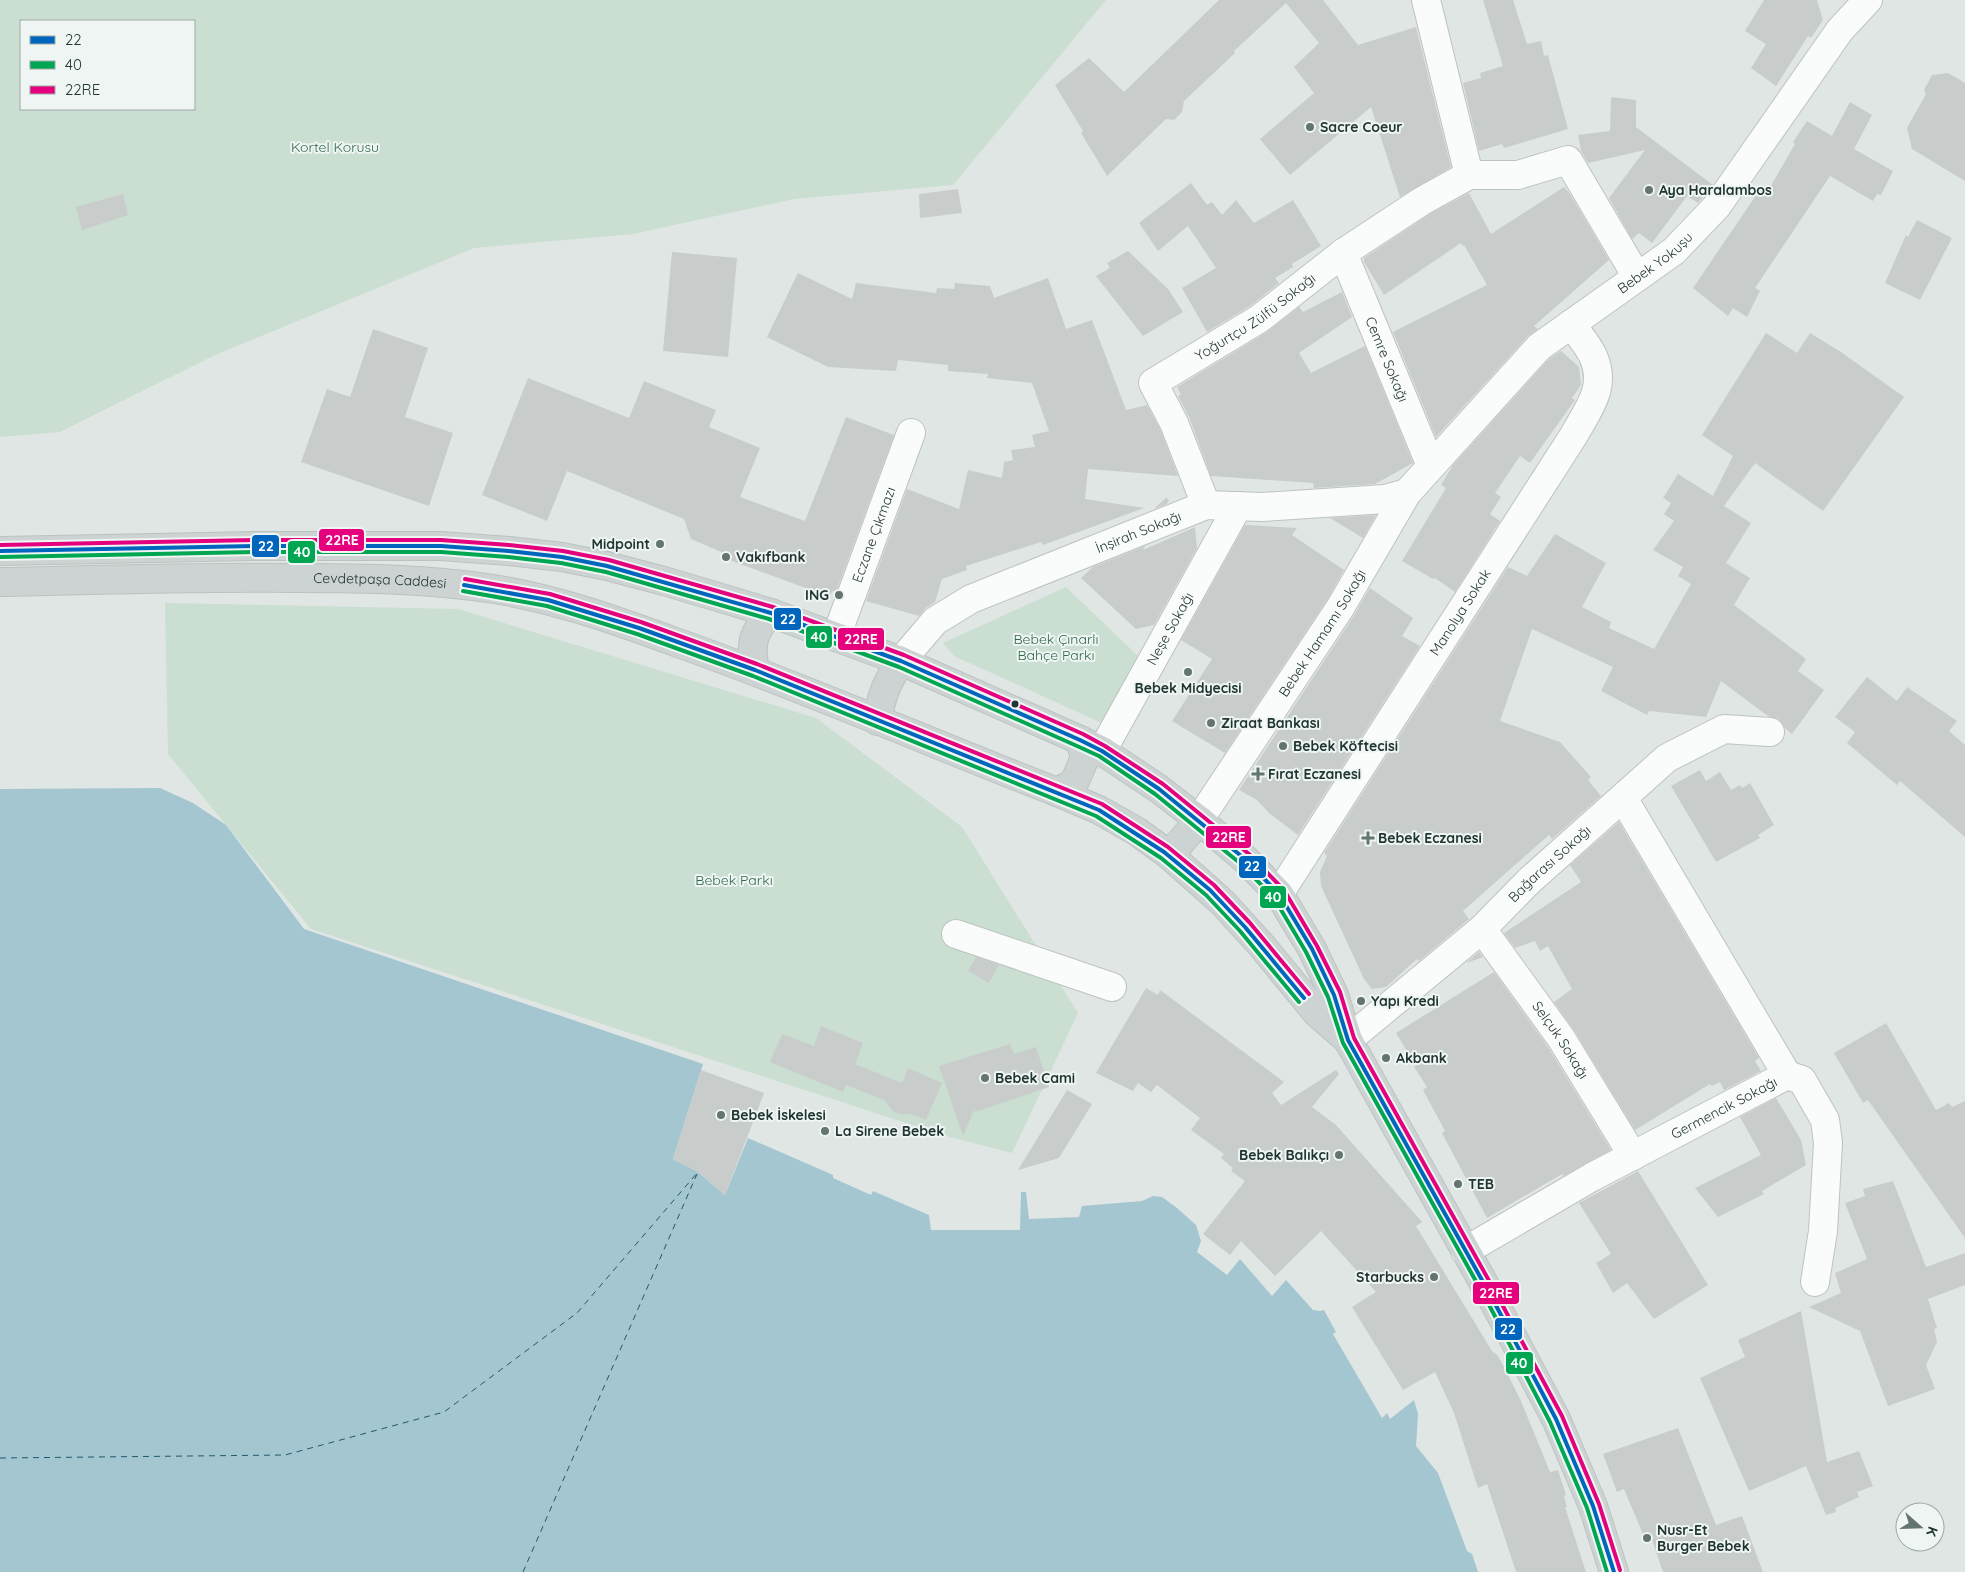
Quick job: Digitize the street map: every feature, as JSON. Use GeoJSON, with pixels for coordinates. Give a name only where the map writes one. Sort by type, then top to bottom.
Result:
{"type":"FeatureCollection","features":[{"type":"Feature","properties":{"kind":"main road","name":"Cevdetpaşa Caddesi"},"geometry":{"type":"LineString","coordinates":[[0,551],[441,546],[509,551],[607,566],[664,581],[771,614],[902,661],[1091,745],[1159,789],[1245,859],[1279,894],[1312,949],[1323,972],[1334,996],[1348,1040],[1507,1324],[1556,1419],[1593,1506],[1614,1572]]}},
{"type":"Feature","properties":{"kind":"main road","name":"Cevdetpaşa Caddesi"},"geometry":{"type":"LineString","coordinates":[[0,582],[252,577],[375,578],[446,583],[548,600],[638,628],[755,670],[1057,792],[1099,810],[1136,831],[1168,854],[1223,903],[1262,946],[1317,1013],[1348,1040]]}},
{"type":"Feature","properties":{"kind":"main road"},"geometry":{"type":"LineString","coordinates":[[755,670],[751,651],[754,636],[771,614]]}},
{"type":"Feature","properties":{"kind":"main road"},"geometry":{"type":"LineString","coordinates":[[878,721],[880,703],[889,679],[902,661]]}},
{"type":"Feature","properties":{"kind":"main road"},"geometry":{"type":"LineString","coordinates":[[1057,792],[1074,783],[1091,745]]}},
{"type":"Feature","properties":{"kind":"main road"},"geometry":{"type":"LineString","coordinates":[[1168,854],[1180,843],[1198,820]]}},
{"type":"Feature","properties":{"kind":"street"},"geometry":{"type":"LineString","coordinates":[[1426,0],[1469,175],[1518,175],[1568,160],[1636,278]]}},
{"type":"Feature","properties":{"kind":"street","name":"Bebek Yokuşu"},"geometry":{"type":"LineString","coordinates":[[1407,493],[1539,347],[1674,251],[1717,206],[1858,5]]}},
{"type":"Feature","properties":{"kind":"street","name":"Yoğurtçu Zülfü Sokağı"},"geometry":{"type":"LineString","coordinates":[[1206,506],[1174,423],[1153,383],[1259,319],[1343,253],[1422,201],[1469,175]]}},
{"type":"Feature","properties":{"kind":"street","name":"Cemre Sokağı"},"geometry":{"type":"LineString","coordinates":[[1343,253],[1431,466]]}},
{"type":"Feature","properties":{"kind":"street","name":"Manolya Sokak"},"geometry":{"type":"LineString","coordinates":[[1279,894],[1475,586],[1574,435],[1593,401],[1600,377],[1593,355],[1570,324]]}},
{"type":"Feature","properties":{"kind":"street","name":"Eczane Çıkmazı"},"geometry":{"type":"LineString","coordinates":[[836,637],[911,433]]}},
{"type":"Feature","properties":{"kind":"street","name":"İnşirah Sokağı"},"geometry":{"type":"LineString","coordinates":[[902,661],[935,621],[971,599],[1206,506],[1262,507],[1385,500],[1407,493]]}},
{"type":"Feature","properties":{"kind":"street","name":"Bebek Hamamı Sokağı"},"geometry":{"type":"LineString","coordinates":[[1198,820],[1340,608],[1407,493]]}},
{"type":"Feature","properties":{"kind":"street","name":"Neşe Sokağı"},"geometry":{"type":"LineString","coordinates":[[1091,745],[1238,506]]}},
{"type":"Feature","properties":{"kind":"street","name":"Bağarası Sokağı"},"geometry":{"type":"LineString","coordinates":[[1348,1040],[1482,929],[1529,881],[1667,758],[1724,728],[1770,732]]}},
{"type":"Feature","properties":{"kind":"street"},"geometry":{"type":"LineString","coordinates":[[1623,798],[1787,1075]]}},
{"type":"Feature","properties":{"kind":"street","name":"Selçuk Sokağı"},"geometry":{"type":"LineString","coordinates":[[1482,929],[1561,1038],[1633,1156]]}},
{"type":"Feature","properties":{"kind":"street"},"geometry":{"type":"LineString","coordinates":[[956,934],[1112,987]]}},
{"type":"Feature","properties":{"kind":"street","name":"Germencik Sokağı"},"geometry":{"type":"LineString","coordinates":[[1465,1250],[1592,1177],[1787,1075],[1802,1080],[1825,1120],[1828,1143],[1823,1231],[1815,1282]]}},
{"type":"Feature","properties":{"kind":"green space","name":"Kortel Korusu"},"geometry":{"type":"Polygon","coordinates":[[[0,0],[1106,0],[953,185],[794,199],[633,234],[474,248],[215,355],[60,432],[0,437],[0,0]]]}},
{"type":"Feature","properties":{"kind":"green space","name":"Bebek Çınarlı Bahçe Parkı"},"geometry":{"type":"Polygon","coordinates":[[[1066,587],[1140,658],[1104,724],[954,656],[943,643],[1066,587]]]}},
{"type":"Feature","properties":{"kind":"green space","name":"Bebek Parkı"},"geometry":{"type":"Polygon","coordinates":[[[165,603],[458,609],[816,718],[962,827],[1078,1013],[1012,1153],[946,1136],[311,929],[168,754],[165,603]]]}},
{"type":"Feature","properties":{"kind":"water"},"geometry":{"type":"Polygon","coordinates":[[[160,788],[193,803],[226,825],[304,929],[703,1064],[673,1159],[698,1172],[725,1195],[748,1138],[833,1175],[833,1178],[871,1195],[873,1191],[929,1215],[931,1230],[1020,1230],[1021,1192],[1026,1192],[1029,1219],[1079,1217],[1082,1206],[1142,1201],[1153,1196],[1162,1197],[1196,1225],[1201,1241],[1197,1252],[1227,1275],[1240,1259],[1272,1296],[1286,1280],[1313,1310],[1324,1310],[1336,1332],[1333,1334],[1382,1418],[1387,1413],[1390,1419],[1414,1400],[1418,1414],[1416,1446],[1438,1473],[1467,1551],[1472,1554],[1478,1572],[0,1572],[0,789],[160,788]]]}},
{"type":"Feature","properties":{"kind":"building"},"geometry":{"type":"Polygon","coordinates":[[[1219,0],[1323,0],[1358,45],[1416,27],[1451,167],[1400,197],[1371,107],[1290,175],[1260,139],[1314,93],[1294,67],[1319,43],[1286,3],[1184,101],[1182,112],[1174,120],[1166,119],[1107,176],[1055,85],[1089,58],[1124,92],[1219,0]]]}},
{"type":"Feature","properties":{"kind":"building"},"geometry":{"type":"Polygon","coordinates":[[[1483,0],[1513,0],[1527,44],[1541,41],[1544,56],[1548,55],[1568,129],[1504,148],[1502,144],[1479,151],[1463,83],[1481,78],[1480,73],[1503,66],[1483,0]]]}},
{"type":"Feature","properties":{"kind":"building"},"geometry":{"type":"Polygon","coordinates":[[[1764,0],[1817,0],[1823,20],[1811,38],[1808,36],[1776,86],[1751,68],[1766,44],[1745,31],[1764,0]]]}},
{"type":"Feature","properties":{"kind":"building"},"geometry":{"type":"Polygon","coordinates":[[[1948,73],[1965,83],[1965,181],[1912,149],[1907,128],[1926,94],[1924,90],[1932,75],[1948,73]]]}},
{"type":"Feature","properties":{"kind":"building"},"geometry":{"type":"Polygon","coordinates":[[[1611,97],[1636,100],[1636,127],[1713,185],[1698,203],[1687,196],[1652,243],[1639,233],[1632,239],[1609,198],[1645,150],[1588,163],[1581,151],[1578,135],[1610,131],[1611,97]]]}},
{"type":"Feature","properties":{"kind":"building"},"geometry":{"type":"Polygon","coordinates":[[[1850,102],[1872,115],[1854,149],[1893,171],[1881,195],[1877,194],[1873,201],[1830,176],[1755,288],[1760,291],[1747,317],[1733,308],[1728,316],[1693,288],[1763,185],[1769,189],[1795,144],[1793,142],[1807,121],[1832,136],[1850,102]]]}},
{"type":"Feature","properties":{"kind":"building"},"geometry":{"type":"Polygon","coordinates":[[[1191,183],[1207,205],[1212,202],[1222,215],[1236,200],[1254,223],[1293,200],[1321,246],[1292,264],[1293,267],[1275,278],[1279,283],[1250,306],[1207,332],[1182,288],[1216,268],[1188,226],[1158,251],[1139,223],[1191,183]]]}},
{"type":"Feature","properties":{"kind":"building"},"geometry":{"type":"Polygon","coordinates":[[[1564,187],[1609,260],[1534,326],[1538,329],[1528,336],[1436,437],[1393,332],[1487,285],[1461,243],[1384,295],[1364,262],[1364,258],[1430,214],[1469,193],[1491,234],[1564,187]]]}},
{"type":"Feature","properties":{"kind":"building"},"geometry":{"type":"Polygon","coordinates":[[[958,189],[962,213],[920,218],[919,194],[958,189]]]}},
{"type":"Feature","properties":{"kind":"building"},"geometry":{"type":"Polygon","coordinates":[[[123,194],[128,215],[82,230],[76,207],[123,194]]]}},
{"type":"Feature","properties":{"kind":"building"},"geometry":{"type":"Polygon","coordinates":[[[1917,220],[1952,238],[1920,300],[1885,283],[1906,235],[1908,237],[1917,220]]]}},
{"type":"Feature","properties":{"kind":"building"},"geometry":{"type":"Polygon","coordinates":[[[1128,251],[1168,289],[1183,312],[1143,336],[1096,276],[1110,268],[1107,263],[1128,251]]]}},
{"type":"Feature","properties":{"kind":"building"},"geometry":{"type":"Polygon","coordinates":[[[672,252],[737,258],[728,357],[663,351],[672,252]]]}},
{"type":"Feature","properties":{"kind":"building"},"geometry":{"type":"Polygon","coordinates":[[[798,273],[852,299],[856,283],[936,293],[937,288],[954,289],[955,283],[990,286],[994,298],[1048,278],[1066,329],[1092,320],[1126,410],[1147,405],[1160,429],[1178,476],[1088,469],[1085,499],[1144,508],[1043,545],[1041,542],[966,566],[967,570],[942,579],[935,602],[919,616],[866,601],[907,489],[959,509],[968,470],[1002,478],[1004,462],[1013,460],[1011,450],[1035,447],[1032,435],[1049,431],[1032,383],[987,378],[988,374],[948,371],[948,365],[898,360],[896,371],[828,367],[767,337],[798,273]]]}},
{"type":"Feature","properties":{"kind":"building"},"geometry":{"type":"Polygon","coordinates":[[[1342,292],[1352,317],[1299,353],[1311,373],[1365,346],[1413,463],[1375,484],[1314,488],[1313,483],[1211,476],[1189,417],[1178,396],[1181,395],[1177,387],[1267,332],[1299,307],[1303,312],[1342,292]]]}},
{"type":"Feature","properties":{"kind":"building"},"geometry":{"type":"Polygon","coordinates":[[[373,329],[428,348],[405,417],[453,433],[429,506],[301,462],[327,389],[350,397],[373,329]]]}},
{"type":"Feature","properties":{"kind":"building"},"geometry":{"type":"Polygon","coordinates":[[[1766,333],[1797,353],[1810,333],[1841,352],[1904,397],[1823,511],[1755,463],[1724,506],[1751,523],[1726,563],[1750,578],[1734,605],[1806,659],[1798,671],[1824,690],[1792,734],[1779,719],[1768,716],[1721,681],[1706,717],[1649,711],[1647,715],[1601,691],[1613,667],[1532,629],[1500,721],[1560,742],[1591,777],[1588,780],[1601,796],[1552,839],[1549,835],[1463,911],[1469,919],[1419,961],[1417,959],[1386,987],[1372,989],[1364,979],[1321,886],[1320,872],[1327,856],[1324,853],[1508,567],[1527,576],[1555,534],[1606,563],[1582,607],[1611,622],[1609,628],[1654,649],[1691,584],[1678,576],[1683,567],[1653,550],[1674,521],[1664,514],[1671,503],[1663,498],[1678,474],[1713,496],[1733,456],[1702,435],[1766,333]]]}},
{"type":"Feature","properties":{"kind":"building"},"geometry":{"type":"Polygon","coordinates":[[[1561,351],[1579,367],[1581,385],[1572,398],[1575,400],[1530,463],[1520,456],[1495,493],[1501,497],[1490,514],[1500,521],[1455,592],[1435,578],[1433,579],[1402,561],[1446,488],[1441,485],[1453,465],[1549,359],[1561,351]]]}},
{"type":"Feature","properties":{"kind":"building"},"geometry":{"type":"Polygon","coordinates":[[[528,378],[629,418],[644,381],[716,410],[709,427],[760,448],[740,497],[805,521],[846,417],[894,435],[836,592],[832,591],[830,597],[724,558],[726,554],[691,539],[684,519],[567,471],[547,521],[482,495],[528,378]]]}},
{"type":"Feature","properties":{"kind":"building"},"geometry":{"type":"Polygon","coordinates":[[[1166,498],[1169,500],[1167,504],[1154,509],[1166,498]]]}},
{"type":"Feature","properties":{"kind":"building"},"geometry":{"type":"Polygon","coordinates":[[[1376,515],[1363,538],[1330,518],[1376,515]]]}},
{"type":"Feature","properties":{"kind":"building"},"geometry":{"type":"Polygon","coordinates":[[[1245,525],[1297,528],[1292,535],[1344,570],[1327,600],[1225,753],[1172,721],[1212,659],[1181,640],[1245,525]]]}},
{"type":"Feature","properties":{"kind":"building"},"geometry":{"type":"Polygon","coordinates":[[[1195,527],[1197,548],[1154,625],[1136,629],[1081,578],[1093,567],[1145,546],[1143,550],[1195,527]]]}},
{"type":"Feature","properties":{"kind":"building"},"geometry":{"type":"Polygon","coordinates":[[[1370,588],[1413,618],[1402,636],[1420,646],[1298,835],[1269,813],[1257,800],[1239,790],[1353,617],[1370,588]]]}},
{"type":"Feature","properties":{"kind":"building"},"geometry":{"type":"Polygon","coordinates":[[[1867,677],[1897,701],[1907,687],[1957,721],[1949,731],[1965,745],[1965,837],[1900,781],[1897,785],[1847,743],[1855,732],[1835,717],[1867,677]]]}},
{"type":"Feature","properties":{"kind":"building"},"geometry":{"type":"Polygon","coordinates":[[[1700,770],[1706,781],[1720,772],[1731,790],[1740,785],[1742,788],[1750,783],[1774,825],[1758,835],[1760,838],[1716,862],[1671,786],[1700,770]]]}},
{"type":"Feature","properties":{"kind":"building"},"geometry":{"type":"Polygon","coordinates":[[[1619,822],[1759,1058],[1755,1061],[1761,1071],[1724,1090],[1720,1082],[1712,1086],[1710,1084],[1635,1130],[1574,1030],[1554,1002],[1572,989],[1548,946],[1540,951],[1535,941],[1515,948],[1504,933],[1581,882],[1570,865],[1619,822]]]}},
{"type":"Feature","properties":{"kind":"building"},"geometry":{"type":"Polygon","coordinates":[[[1479,952],[1483,957],[1466,963],[1479,952]]]}},
{"type":"Feature","properties":{"kind":"building"},"geometry":{"type":"Polygon","coordinates":[[[976,957],[999,965],[989,983],[968,971],[976,957]]]}},
{"type":"Feature","properties":{"kind":"building"},"geometry":{"type":"Polygon","coordinates":[[[1494,972],[1548,1047],[1611,1150],[1563,1176],[1562,1174],[1487,1218],[1442,1133],[1445,1131],[1423,1090],[1427,1087],[1396,1033],[1494,972]]]}},
{"type":"Feature","properties":{"kind":"building"},"geometry":{"type":"Polygon","coordinates":[[[1146,988],[1158,995],[1160,990],[1284,1082],[1272,1093],[1281,1105],[1336,1070],[1339,1074],[1312,1107],[1336,1125],[1422,1222],[1416,1226],[1492,1351],[1498,1356],[1521,1401],[1550,1472],[1558,1470],[1566,1495],[1564,1496],[1567,1507],[1565,1507],[1586,1572],[1516,1572],[1487,1484],[1478,1488],[1454,1413],[1435,1372],[1403,1390],[1352,1307],[1376,1292],[1321,1231],[1275,1276],[1241,1241],[1230,1255],[1203,1234],[1245,1181],[1231,1171],[1233,1168],[1221,1158],[1224,1154],[1191,1130],[1200,1118],[1157,1085],[1151,1092],[1138,1083],[1133,1091],[1096,1073],[1146,988]]]}},
{"type":"Feature","properties":{"kind":"building"},"geometry":{"type":"Polygon","coordinates":[[[1886,1023],[1936,1110],[1949,1103],[1952,1107],[1965,1101],[1965,1238],[1868,1100],[1863,1103],[1834,1053],[1886,1023]]]}},
{"type":"Feature","properties":{"kind":"building"},"geometry":{"type":"Polygon","coordinates":[[[821,1026],[863,1043],[855,1064],[902,1083],[908,1068],[942,1083],[926,1120],[910,1114],[894,1112],[884,1100],[846,1085],[843,1092],[770,1062],[782,1034],[814,1046],[821,1026]]]}},
{"type":"Feature","properties":{"kind":"building","name":"Bebek Cami"},"geometry":{"type":"Polygon","coordinates":[[[1010,1044],[1014,1054],[1036,1047],[1049,1087],[975,1112],[975,1108],[963,1136],[939,1066],[1010,1044]]]}},
{"type":"Feature","properties":{"kind":"building","name":"Bebek İskelesi"},"geometry":{"type":"Polygon","coordinates":[[[701,1070],[764,1093],[725,1195],[698,1172],[673,1159],[701,1070]]]}},
{"type":"Feature","properties":{"kind":"building"},"geometry":{"type":"Polygon","coordinates":[[[1067,1090],[1092,1104],[1059,1158],[1018,1170],[1067,1090]]]}},
{"type":"Feature","properties":{"kind":"building"},"geometry":{"type":"Polygon","coordinates":[[[1776,1098],[1801,1140],[1806,1165],[1762,1191],[1764,1194],[1718,1217],[1695,1188],[1761,1155],[1740,1117],[1776,1098]]]}},
{"type":"Feature","properties":{"kind":"building"},"geometry":{"type":"Polygon","coordinates":[[[1638,1171],[1708,1285],[1654,1319],[1627,1283],[1613,1293],[1596,1263],[1611,1254],[1579,1203],[1638,1171]]]}},
{"type":"Feature","properties":{"kind":"building"},"geometry":{"type":"Polygon","coordinates":[[[1893,1181],[1926,1267],[1965,1253],[1965,1285],[1928,1299],[1937,1328],[1934,1329],[1937,1342],[1926,1365],[1935,1389],[1888,1406],[1860,1331],[1809,1307],[1841,1293],[1835,1273],[1867,1259],[1845,1203],[1865,1196],[1863,1189],[1893,1181]]]}},
{"type":"Feature","properties":{"kind":"building"},"geometry":{"type":"Polygon","coordinates":[[[1801,1311],[1827,1462],[1859,1451],[1873,1486],[1857,1492],[1859,1497],[1835,1508],[1836,1512],[1826,1515],[1806,1466],[1749,1491],[1700,1378],[1745,1357],[1738,1340],[1801,1311]]]}},
{"type":"Feature","properties":{"kind":"building"},"geometry":{"type":"Polygon","coordinates":[[[1678,1428],[1716,1525],[1742,1516],[1763,1572],[1663,1572],[1651,1537],[1645,1539],[1624,1489],[1617,1492],[1603,1454],[1678,1428]]]}},
{"type":"Feature","properties":{"kind":"ferry route"},"geometry":{"type":"LineString","coordinates":[[0,1458],[285,1455],[444,1412],[577,1313],[698,1172]]}},
{"type":"Feature","properties":{"kind":"ferry route"},"geometry":{"type":"LineString","coordinates":[[523,1572],[697,1174]]}},
{"type":"Feature","properties":{"kind":"transit line","name":"22RE"},"geometry":{"type":"LineString","coordinates":[[0,545],[255,540],[441,540],[563,551],[609,560],[773,607],[904,655],[1083,734],[1105,746],[1163,784],[1249,854],[1284,890],[1317,946],[1340,992],[1354,1038],[1562,1416],[1599,1504],[1620,1570]]}},
{"type":"Feature","properties":{"kind":"transit line","name":"22"},"geometry":{"type":"LineString","coordinates":[[0,551],[255,546],[441,546],[562,557],[607,566],[771,613],[901,661],[1102,751],[1159,789],[1245,859],[1279,894],[1312,949],[1334,995],[1348,1040],[1492,1298],[1556,1419],[1593,1506],[1614,1572]]}},
{"type":"Feature","properties":{"kind":"transit line","name":"40"},"geometry":{"type":"LineString","coordinates":[[0,557],[255,552],[441,552],[561,563],[606,572],[769,619],[899,667],[1099,756],[1155,794],[1241,864],[1274,898],[1306,952],[1328,997],[1343,1043],[1487,1301],[1550,1422],[1587,1508],[1607,1572]]}},
{"type":"Feature","properties":{"kind":"transit line","name":"22RE"},"geometry":{"type":"LineString","coordinates":[[465,579],[550,594],[641,622],[757,664],[1102,804],[1168,847],[1214,885],[1250,923],[1309,994]]}},
{"type":"Feature","properties":{"kind":"transit line","name":"22"},"geometry":{"type":"LineString","coordinates":[[464,585],[548,600],[639,628],[755,670],[1099,810],[1164,852],[1210,890],[1245,927],[1304,998]]}},
{"type":"Feature","properties":{"kind":"transit line","name":"40"},"geometry":{"type":"LineString","coordinates":[[463,591],[547,606],[637,634],[753,676],[1096,816],[1161,858],[1206,895],[1240,931],[1299,1002]]}},
{"type":"Feature","properties":{"kind":"place","name":"Sacre Coeur"},"geometry":{"type":"Point","coordinates":[1310,127]}},
{"type":"Feature","properties":{"kind":"place","name":"Aya Haralambos"},"geometry":{"type":"Point","coordinates":[1649,190]}},
{"type":"Feature","properties":{"kind":"place","name":"Midpoint"},"geometry":{"type":"Point","coordinates":[660,544]}},
{"type":"Feature","properties":{"kind":"place","name":"Vakıfbank"},"geometry":{"type":"Point","coordinates":[726,557]}},
{"type":"Feature","properties":{"kind":"place","name":"ING"},"geometry":{"type":"Point","coordinates":[839,595]}},
{"type":"Feature","properties":{"kind":"place","name":"Bebek Midyecisi"},"geometry":{"type":"Point","coordinates":[1188,672]}},
{"type":"Feature","properties":{"kind":"place","name":"Ziraat Bankası"},"geometry":{"type":"Point","coordinates":[1211,723]}},
{"type":"Feature","properties":{"kind":"place","name":"Bebek Köftecisi"},"geometry":{"type":"Point","coordinates":[1283,746]}},
{"type":"Feature","properties":{"kind":"place","name":"Fırat Eczanesi"},"geometry":{"type":"Point","coordinates":[1258,774]}},
{"type":"Feature","properties":{"kind":"place","name":"Bebek Eczanesi"},"geometry":{"type":"Point","coordinates":[1368,838]}},
{"type":"Feature","properties":{"kind":"place","name":"Yapı Kredi"},"geometry":{"type":"Point","coordinates":[1361,1001]}},
{"type":"Feature","properties":{"kind":"place","name":"Akbank"},"geometry":{"type":"Point","coordinates":[1386,1058]}},
{"type":"Feature","properties":{"kind":"place","name":"Bebek Cami"},"geometry":{"type":"Point","coordinates":[985,1078]}},
{"type":"Feature","properties":{"kind":"place","name":"Bebek İskelesi"},"geometry":{"type":"Point","coordinates":[721,1115]}},
{"type":"Feature","properties":{"kind":"place","name":"La Sirene Bebek"},"geometry":{"type":"Point","coordinates":[825,1131]}},
{"type":"Feature","properties":{"kind":"place","name":"Bebek Balıkçı"},"geometry":{"type":"Point","coordinates":[1339,1155]}},
{"type":"Feature","properties":{"kind":"place","name":"TEB"},"geometry":{"type":"Point","coordinates":[1458,1184]}},
{"type":"Feature","properties":{"kind":"place","name":"Starbucks"},"geometry":{"type":"Point","coordinates":[1434,1277]}},
{"type":"Feature","properties":{"kind":"place","name":"Nusr-Et Burger Bebek"},"geometry":{"type":"Point","coordinates":[1647,1538]}}]}
